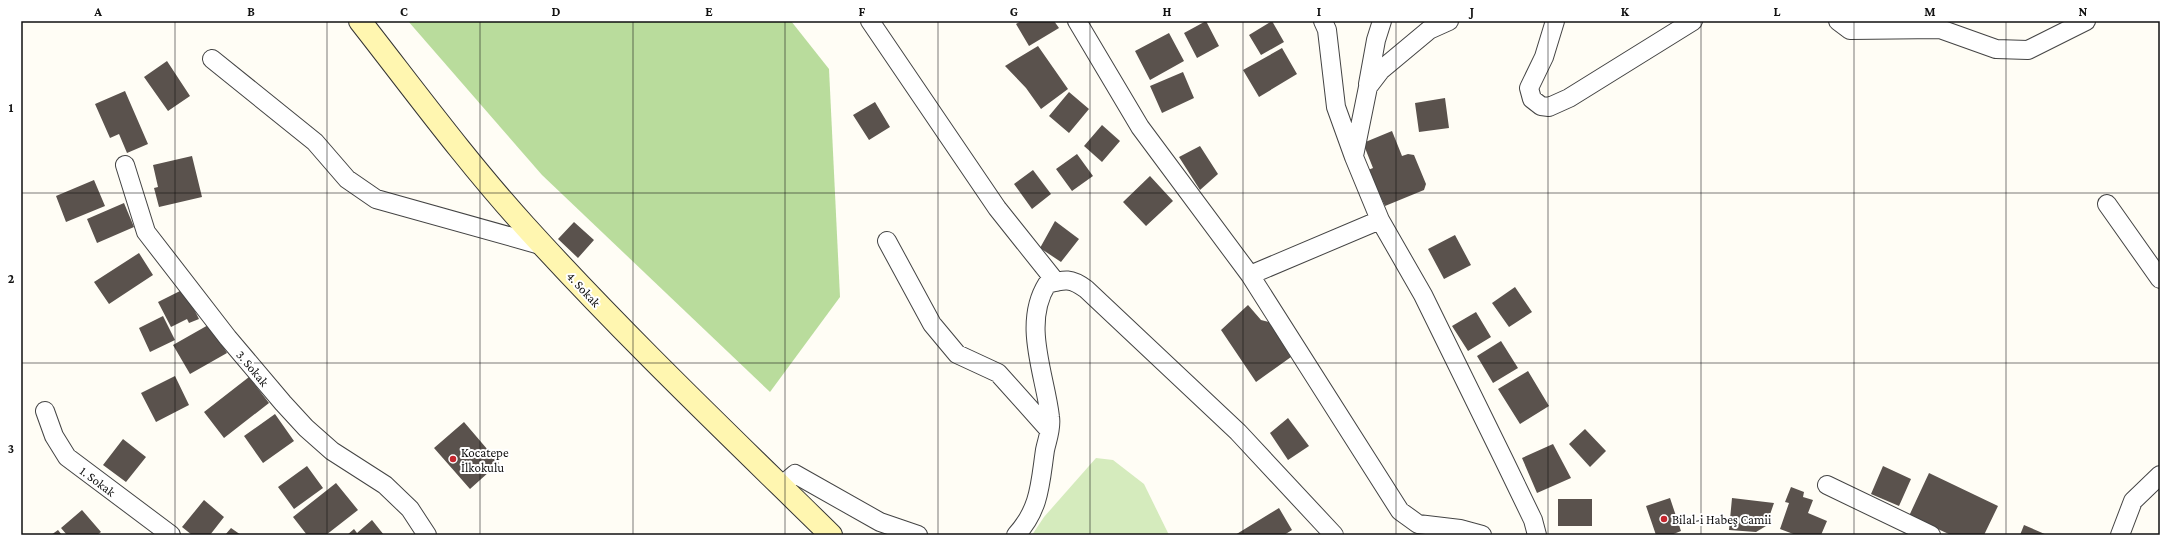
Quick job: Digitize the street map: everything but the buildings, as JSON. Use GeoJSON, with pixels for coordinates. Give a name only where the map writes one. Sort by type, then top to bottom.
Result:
{"type":"FeatureCollection","features":[{"type":"Feature","properties":{"kind":"street","name":"4. Sokak"},"geometry":{"type":"LineString","coordinates":[[360,21],[475,168],[544,246],[647,356],[831,535]]}},
{"type":"Feature","properties":{"kind":"street"},"geometry":{"type":"LineString","coordinates":[[870,21],[997,208],[1056,282]]}},
{"type":"Feature","properties":{"kind":"street"},"geometry":{"type":"LineString","coordinates":[[1077,21],[1140,127],[1250,275],[1400,511],[1418,524],[1460,529],[1482,535]]}},
{"type":"Feature","properties":{"kind":"street"},"geometry":{"type":"LineString","coordinates":[[1323,21],[1327,30],[1336,107],[1354,157],[1380,220],[1423,295],[1533,520],[1537,535]]}},
{"type":"Feature","properties":{"kind":"street"},"geometry":{"type":"LineString","coordinates":[[1354,157],[1376,40],[1382,21]]}},
{"type":"Feature","properties":{"kind":"street"},"geometry":{"type":"LineString","coordinates":[[1368,87],[1381,70],[1429,30],[1449,21]]}},
{"type":"Feature","properties":{"kind":"street"},"geometry":{"type":"LineString","coordinates":[[1556,21],[1544,57],[1529,88],[1532,99],[1540,106],[1549,107],[1569,98],[1693,21]]}},
{"type":"Feature","properties":{"kind":"street"},"geometry":{"type":"LineString","coordinates":[[1838,21],[1850,30],[1940,29],[1996,49],[2028,50],[2086,21]]}},
{"type":"Feature","properties":{"kind":"street"},"geometry":{"type":"LineString","coordinates":[[212,59],[315,142],[347,179],[376,199],[544,246]]}},
{"type":"Feature","properties":{"kind":"street","name":"3. Sokak"},"geometry":{"type":"LineString","coordinates":[[125,165],[146,232],[228,338],[283,404],[306,428],[332,451],[385,485],[410,509],[427,535]]}},
{"type":"Feature","properties":{"kind":"street"},"geometry":{"type":"LineString","coordinates":[[2107,204],[2160,279]]}},
{"type":"Feature","properties":{"kind":"street"},"geometry":{"type":"LineString","coordinates":[[1250,275],[1380,220]]}},
{"type":"Feature","properties":{"kind":"street"},"geometry":{"type":"LineString","coordinates":[[888,241],[932,324],[957,354],[998,373],[1049,430]]}},
{"type":"Feature","properties":{"kind":"street"},"geometry":{"type":"LineString","coordinates":[[1016,535],[1028,522],[1039,496],[1051,419],[1036,339],[1037,306],[1040,295],[1047,284],[1065,279],[1077,283],[1086,289],[1238,432],[1334,535]]}},
{"type":"Feature","properties":{"kind":"street","name":"1. Sokak"},"geometry":{"type":"LineString","coordinates":[[45,411],[54,436],[67,457],[170,535]]}},
{"type":"Feature","properties":{"kind":"street"},"geometry":{"type":"LineString","coordinates":[[781,486],[795,474],[880,522],[918,535]]}},
{"type":"Feature","properties":{"kind":"street"},"geometry":{"type":"LineString","coordinates":[[2120,535],[2133,501],[2160,475]]}},
{"type":"Feature","properties":{"kind":"street"},"geometry":{"type":"LineString","coordinates":[[1827,484],[1930,535]]}},
{"type":"Feature","properties":{"kind":"green space"},"geometry":{"type":"Polygon","coordinates":[[[408,21],[791,21],[829,69],[840,297],[770,392],[542,175],[408,21]]]}},
{"type":"Feature","properties":{"kind":"green space"},"geometry":{"type":"Polygon","coordinates":[[[1096,458],[1113,460],[1144,484],[1169,535],[1032,535],[1044,517],[1096,458]]]}},
{"type":"Feature","properties":{"kind":"place","name":"Kocatepe İlkokulu"},"geometry":{"type":"Point","coordinates":[453,459]}},
{"type":"Feature","properties":{"kind":"place","name":"Bilal-i Habeş Camii"},"geometry":{"type":"Point","coordinates":[1664,519]}}]}
